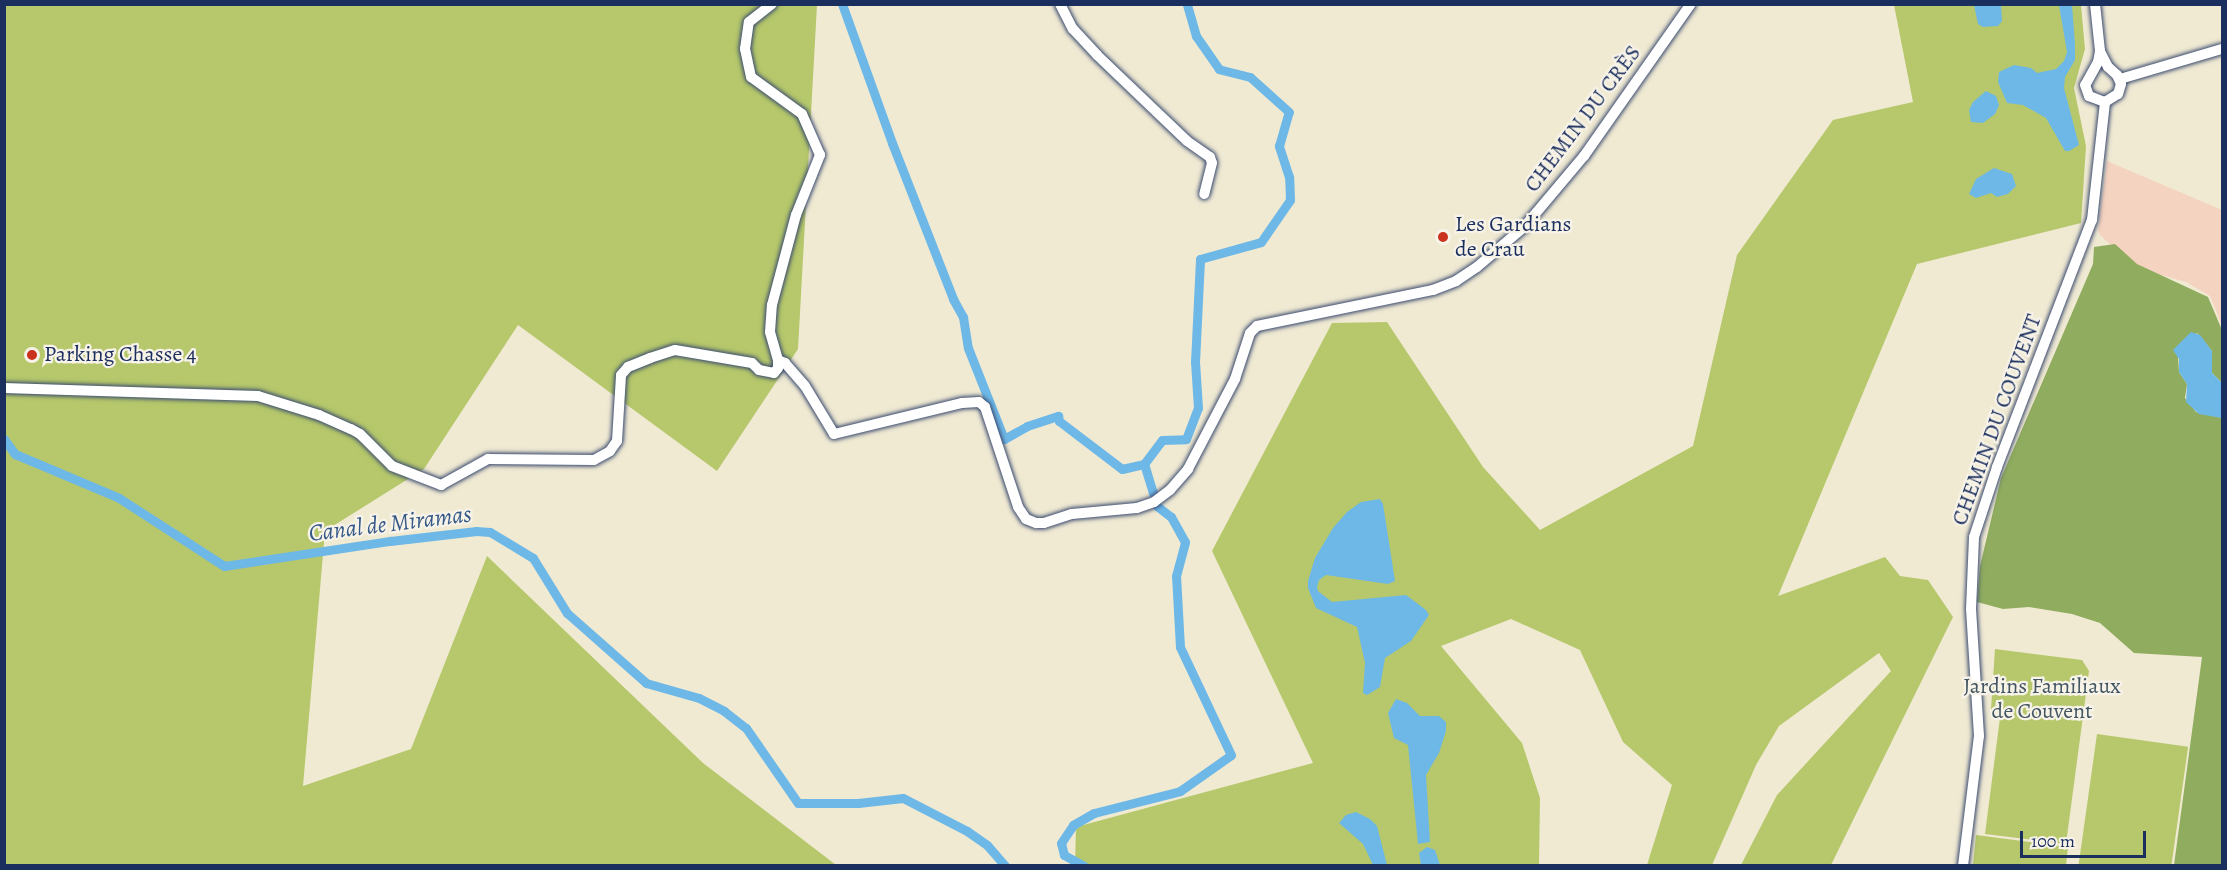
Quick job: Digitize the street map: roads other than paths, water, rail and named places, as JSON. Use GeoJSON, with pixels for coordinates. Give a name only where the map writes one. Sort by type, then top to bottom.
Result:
{"type":"FeatureCollection","features":[{"type":"Feature","properties":{"kind":"street"},"geometry":{"type":"LineString","coordinates":[[4,388],[258,396],[319,415],[351,429],[360,434],[392,466],[441,485],[488,459],[594,460],[610,451],[617,441],[621,375],[628,367],[650,358],[675,350],[752,363],[766,374],[774,373],[778,368],[778,360],[770,332],[772,305],[796,214],[820,155],[802,114],[751,77],[745,49],[749,22],[772,4]]}},
{"type":"Feature","properties":{"kind":"street"},"geometry":{"type":"LineString","coordinates":[[1060,4],[1073,28],[1102,60],[1187,141],[1210,157],[1212,163],[1204,194]]}},
{"type":"Feature","properties":{"kind":"street","name":"CHEMIN DU CRÈS"},"geometry":{"type":"LineString","coordinates":[[778,360],[785,363],[805,386],[834,434],[962,403],[979,402],[985,407],[1018,507],[1026,519],[1044,523],[1072,514],[1137,508],[1154,502],[1170,490],[1188,469],[1235,379],[1250,333],[1257,326],[1433,290],[1456,281],[1477,267],[1525,226],[1584,156],[1691,4]]}},
{"type":"Feature","properties":{"kind":"street"},"geometry":{"type":"LineString","coordinates":[[2095,4],[2100,51],[2110,69],[2120,79],[2223,49]]}},
{"type":"Feature","properties":{"kind":"street"},"geometry":{"type":"LineString","coordinates":[[2100,51],[2094,70],[2087,79],[2086,90],[2093,100],[2105,102]]}},
{"type":"Feature","properties":{"kind":"street"},"geometry":{"type":"LineString","coordinates":[[2094,70],[2110,69]]}},
{"type":"Feature","properties":{"kind":"street","name":"CHEMIN DU COUVENT"},"geometry":{"type":"LineString","coordinates":[[1963,866],[1979,736],[1971,609],[1974,537],[1997,467],[2092,220],[2105,102],[2118,94],[2120,79]]}},
{"type":"Feature","properties":{"kind":"water"},"geometry":{"type":"Polygon","coordinates":[[[1974,5],[2001,5],[2002,21],[1998,26],[1983,27],[1978,24],[1974,5]]]}},
{"type":"Feature","properties":{"kind":"water"},"geometry":{"type":"Polygon","coordinates":[[[2059,5],[2072,5],[2075,44],[2075,60],[2065,77],[2064,88],[2079,145],[2069,151],[2065,151],[2046,118],[2023,105],[2007,103],[1998,82],[1999,72],[2014,65],[2031,68],[2037,73],[2056,69],[2064,61],[2067,52],[2059,5]]]}},
{"type":"Feature","properties":{"kind":"water"},"geometry":{"type":"Polygon","coordinates":[[[1986,91],[1996,96],[1999,105],[1995,114],[1983,123],[1971,122],[1969,110],[1973,102],[1986,91]]]}},
{"type":"Feature","properties":{"kind":"water"},"geometry":{"type":"Polygon","coordinates":[[[1994,168],[2012,174],[2016,186],[2008,194],[1997,197],[1991,193],[1976,198],[1969,194],[1976,179],[1994,168]]]}},
{"type":"Feature","properties":{"kind":"water"},"geometry":{"type":"Polygon","coordinates":[[[2191,332],[2200,335],[2212,351],[2212,373],[2222,383],[2222,418],[2199,414],[2186,402],[2187,384],[2179,372],[2179,359],[2173,350],[2191,332]]]}},
{"type":"Feature","properties":{"kind":"water"},"geometry":{"type":"Polygon","coordinates":[[[1380,499],[1383,504],[1395,581],[1388,584],[1326,575],[1319,580],[1317,587],[1318,591],[1332,602],[1406,595],[1426,610],[1429,615],[1411,641],[1385,658],[1380,687],[1367,695],[1363,693],[1365,663],[1357,627],[1316,608],[1308,588],[1308,581],[1315,558],[1333,528],[1347,512],[1361,502],[1380,499]]]}},
{"type":"Feature","properties":{"kind":"water"},"geometry":{"type":"Polygon","coordinates":[[[1396,699],[1407,703],[1420,716],[1439,716],[1446,722],[1446,731],[1439,753],[1426,775],[1430,842],[1418,844],[1408,745],[1394,738],[1388,713],[1396,699]]]}},
{"type":"Feature","properties":{"kind":"water"},"geometry":{"type":"Polygon","coordinates":[[[1356,812],[1370,819],[1377,826],[1387,865],[1373,865],[1363,844],[1339,823],[1346,815],[1356,812]]]}},
{"type":"Feature","properties":{"kind":"water"},"geometry":{"type":"Polygon","coordinates":[[[1427,847],[1435,850],[1440,865],[1421,865],[1419,853],[1427,847]]]}},
{"type":"Feature","properties":{"kind":"waterway"},"geometry":{"type":"LineString","coordinates":[[842,4],[892,143],[953,299],[963,317],[968,348],[1004,439],[1027,426],[1058,416],[1059,421],[1122,469],[1144,464]]}},
{"type":"Feature","properties":{"kind":"waterway"},"geometry":{"type":"LineString","coordinates":[[1153,493],[1144,464],[1162,440],[1186,439],[1198,408],[1195,362],[1200,259],[1261,242],[1290,200],[1289,177],[1279,146],[1289,112],[1250,77],[1219,69],[1196,36],[1187,4]]}},
{"type":"Feature","properties":{"kind":"waterway","name":"Canal de Miramas"},"geometry":{"type":"LineString","coordinates":[[4,439],[15,454],[119,498],[224,566],[390,541],[476,531],[490,532],[533,558],[567,613],[646,683],[699,698],[724,711],[746,728],[798,803],[858,803],[903,798],[967,831],[987,845],[1005,866]]}},
{"type":"Feature","properties":{"kind":"waterway"},"geometry":{"type":"LineString","coordinates":[[1084,866],[1064,855],[1061,843],[1073,825],[1094,813],[1180,791],[1231,755],[1180,647],[1176,576],[1185,542],[1171,517],[1157,506]]}},
{"type":"Feature","properties":{"kind":"place","name":"Les Gardians de Crau"},"geometry":{"type":"Point","coordinates":[1443,237]}},
{"type":"Feature","properties":{"kind":"place","name":"Parking Chasse 4"},"geometry":{"type":"Point","coordinates":[32,355]}},
{"type":"Feature","properties":{"kind":"park label","name":"Jardins Familiaux de Couvent"},"geometry":{"type":"Point","coordinates":[2042,698]}}]}
